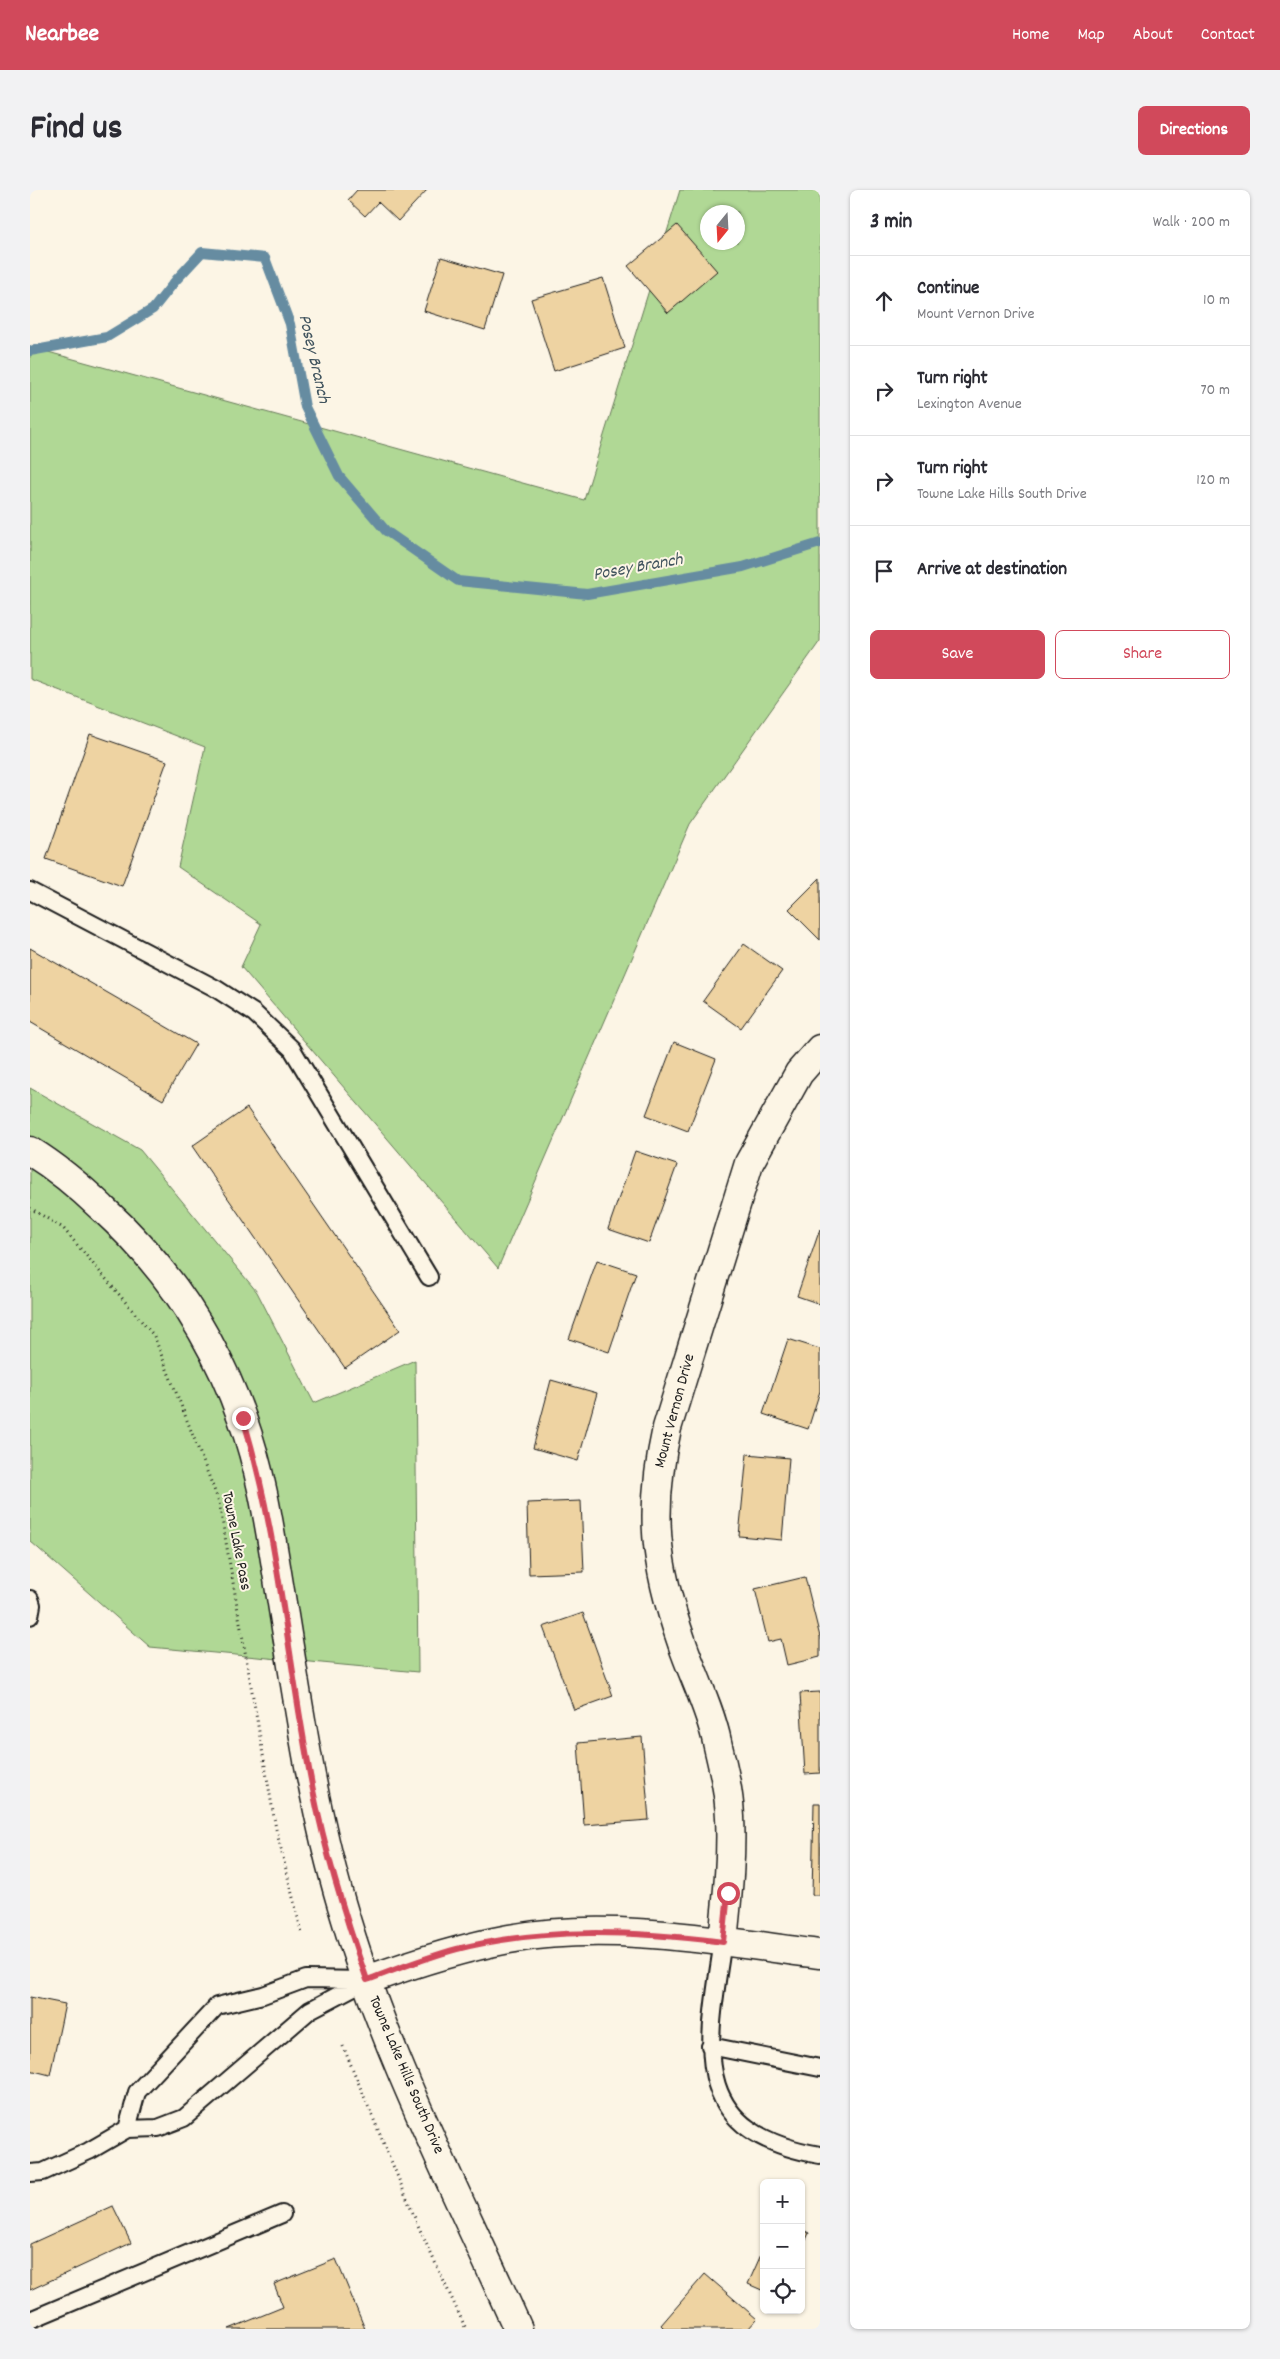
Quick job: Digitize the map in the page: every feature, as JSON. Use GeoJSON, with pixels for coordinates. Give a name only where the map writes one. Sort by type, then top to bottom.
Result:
{"type":"FeatureCollection","features":[{"type":"Feature","properties":{"kind":"street","name":"Mount Vernon Drive"},"geometry":{"type":"LineString","coordinates":[[723,1942],[731,1840],[727,1792],[717,1740],[702,1691],[679,1635],[660,1566],[656,1534],[658,1472],[667,1428],[749,1163],[799,1073],[820,1049]]}},
{"type":"Feature","properties":{"kind":"street","name":"Towne Lake Hills South Drive"},"geometry":{"type":"LineString","coordinates":[[30,1151],[81,1189],[125,1228],[157,1264],[185,1301],[206,1337],[243,1418],[254,1453],[267,1515],[313,1790],[339,1897],[391,2046],[518,2329]]}},
{"type":"Feature","properties":{"kind":"street"},"geometry":{"type":"LineString","coordinates":[[367,1980],[457,1949],[557,1933],[614,1932],[666,1935],[820,1954]]}},
{"type":"Feature","properties":{"kind":"lane"},"geometry":{"type":"LineString","coordinates":[[30,891],[215,988],[254,1013],[292,1049],[429,1278]]}},
{"type":"Feature","properties":{"kind":"lane"},"geometry":{"type":"LineString","coordinates":[[30,1599],[32,1605],[30,1616]]}},
{"type":"Feature","properties":{"kind":"lane"},"geometry":{"type":"LineString","coordinates":[[723,1942],[710,2046],[713,2075],[720,2095],[730,2114],[760,2137],[790,2150],[820,2156]]}},
{"type":"Feature","properties":{"kind":"lane"},"geometry":{"type":"LineString","coordinates":[[127,2129],[137,2092],[217,2006],[263,1994],[306,1979],[367,1980]]}},
{"type":"Feature","properties":{"kind":"lane"},"geometry":{"type":"LineString","coordinates":[[30,2173],[51,2169],[89,2151],[127,2129],[158,2128],[184,2118],[310,2010],[367,1980]]}},
{"type":"Feature","properties":{"kind":"lane"},"geometry":{"type":"LineString","coordinates":[[710,2046],[820,2068]]}},
{"type":"Feature","properties":{"kind":"lane"},"geometry":{"type":"LineString","coordinates":[[30,2320],[282,2214]]}},
{"type":"Feature","properties":{"kind":"path","name":"Towne Lake Pass"},"geometry":{"type":"LineString","coordinates":[[30,1208],[63,1228],[154,1336],[219,1502],[276,1829],[302,1934]]}},
{"type":"Feature","properties":{"kind":"path"},"geometry":{"type":"LineString","coordinates":[[343,2046],[420,2230],[466,2329]]}},
{"type":"Feature","properties":{"kind":"green space"},"geometry":{"type":"Polygon","coordinates":[[[680,190],[820,190],[820,641],[690,824],[498,1268],[241,967],[261,924],[178,867],[205,747],[30,679],[30,347],[584,500],[680,190]]]}},
{"type":"Feature","properties":{"kind":"green space"},"geometry":{"type":"Polygon","coordinates":[[[30,1088],[140,1150],[257,1292],[314,1403],[415,1360],[418,1672],[150,1647],[30,1541],[30,1088]]]}},
{"type":"Feature","properties":{"kind":"building"},"geometry":{"type":"Polygon","coordinates":[[[357,190],[427,190],[398,221],[378,202],[365,216],[348,200],[357,190]]]}},
{"type":"Feature","properties":{"kind":"building"},"geometry":{"type":"Polygon","coordinates":[[[677,225],[717,271],[668,313],[628,266],[677,225]]]}},
{"type":"Feature","properties":{"kind":"building"},"geometry":{"type":"Polygon","coordinates":[[[441,257],[502,275],[485,330],[424,311],[441,257]]]}},
{"type":"Feature","properties":{"kind":"building"},"geometry":{"type":"Polygon","coordinates":[[[603,278],[625,348],[554,371],[531,299],[603,278]]]}},
{"type":"Feature","properties":{"kind":"building"},"geometry":{"type":"Polygon","coordinates":[[[90,734],[167,761],[122,886],[46,859],[90,734]]]}},
{"type":"Feature","properties":{"kind":"building"},"geometry":{"type":"Polygon","coordinates":[[[820,878],[820,940],[789,909],[820,878]]]}},
{"type":"Feature","properties":{"kind":"building"},"geometry":{"type":"Polygon","coordinates":[[[744,944],[782,971],[741,1028],[703,1001],[744,944]]]}},
{"type":"Feature","properties":{"kind":"building"},"geometry":{"type":"Polygon","coordinates":[[[30,948],[196,1044],[163,1100],[30,1022],[30,948]]]}},
{"type":"Feature","properties":{"kind":"building"},"geometry":{"type":"Polygon","coordinates":[[[674,1042],[716,1059],[688,1131],[646,1115],[674,1042]]]}},
{"type":"Feature","properties":{"kind":"building"},"geometry":{"type":"Polygon","coordinates":[[[247,1108],[400,1330],[345,1368],[192,1146],[247,1108]]]}},
{"type":"Feature","properties":{"kind":"building"},"geometry":{"type":"Polygon","coordinates":[[[635,1151],[677,1165],[649,1243],[608,1229],[635,1151]]]}},
{"type":"Feature","properties":{"kind":"building"},"geometry":{"type":"Polygon","coordinates":[[[820,1229],[820,1304],[797,1296],[820,1229]]]}},
{"type":"Feature","properties":{"kind":"building"},"geometry":{"type":"Polygon","coordinates":[[[597,1260],[636,1273],[609,1352],[569,1339],[597,1260]]]}},
{"type":"Feature","properties":{"kind":"building"},"geometry":{"type":"Polygon","coordinates":[[[788,1339],[820,1349],[820,1391],[808,1429],[763,1414],[788,1339]]]}},
{"type":"Feature","properties":{"kind":"building"},"geometry":{"type":"Polygon","coordinates":[[[551,1380],[597,1393],[578,1461],[533,1448],[551,1380]]]}},
{"type":"Feature","properties":{"kind":"building"},"geometry":{"type":"Polygon","coordinates":[[[747,1454],[789,1458],[782,1540],[739,1536],[747,1454]]]}},
{"type":"Feature","properties":{"kind":"building"},"geometry":{"type":"Polygon","coordinates":[[[581,1501],[584,1572],[529,1574],[527,1503],[581,1501]]]}},
{"type":"Feature","properties":{"kind":"building"},"geometry":{"type":"Polygon","coordinates":[[[805,1577],[820,1637],[820,1657],[787,1665],[781,1639],[768,1642],[755,1589],[805,1577]]]}},
{"type":"Feature","properties":{"kind":"building"},"geometry":{"type":"Polygon","coordinates":[[[583,1613],[613,1696],[574,1710],[543,1627],[583,1613]]]}},
{"type":"Feature","properties":{"kind":"building"},"geometry":{"type":"Polygon","coordinates":[[[820,1692],[820,1773],[805,1774],[800,1693],[820,1692]]]}},
{"type":"Feature","properties":{"kind":"building"},"geometry":{"type":"Polygon","coordinates":[[[642,1737],[649,1820],[584,1825],[578,1743],[642,1737]]]}},
{"type":"Feature","properties":{"kind":"building"},"geometry":{"type":"Polygon","coordinates":[[[814,1803],[820,1803],[820,1895],[812,1895],[814,1803]]]}},
{"type":"Feature","properties":{"kind":"building"},"geometry":{"type":"Polygon","coordinates":[[[30,1997],[65,2004],[50,2075],[30,2070],[30,1997]]]}},
{"type":"Feature","properties":{"kind":"building"},"geometry":{"type":"Polygon","coordinates":[[[113,2206],[131,2243],[30,2290],[30,2244],[113,2206]]]}},
{"type":"Feature","properties":{"kind":"building"},"geometry":{"type":"Polygon","coordinates":[[[805,2231],[809,2233],[805,2242],[805,2231]]]}},
{"type":"Feature","properties":{"kind":"building"},"geometry":{"type":"Polygon","coordinates":[[[760,2257],[760,2289],[748,2284],[760,2257]]]}},
{"type":"Feature","properties":{"kind":"building"},"geometry":{"type":"Polygon","coordinates":[[[336,2259],[365,2329],[229,2329],[283,2307],[274,2284],[336,2259]]]}},
{"type":"Feature","properties":{"kind":"building"},"geometry":{"type":"Polygon","coordinates":[[[705,2274],[757,2319],[748,2329],[665,2329],[661,2325],[705,2274]]]}},
{"type":"Feature","properties":{"kind":"waterway","name":"Posey Branch"},"geometry":{"type":"LineString","coordinates":[[30,351],[107,337],[153,309],[202,252],[265,258],[290,324],[305,407],[339,476],[386,531],[458,581],[587,594],[743,567],[820,543]]}},
{"type":"Feature","properties":{"kind":"route"},"geometry":{"type":"LineString","coordinates":[[243,1418],[254,1453],[272,1540],[313,1790],[342,1906],[367,1980],[457,1949],[557,1933],[605,1932],[666,1935],[723,1942],[728,1893]]}}]}
